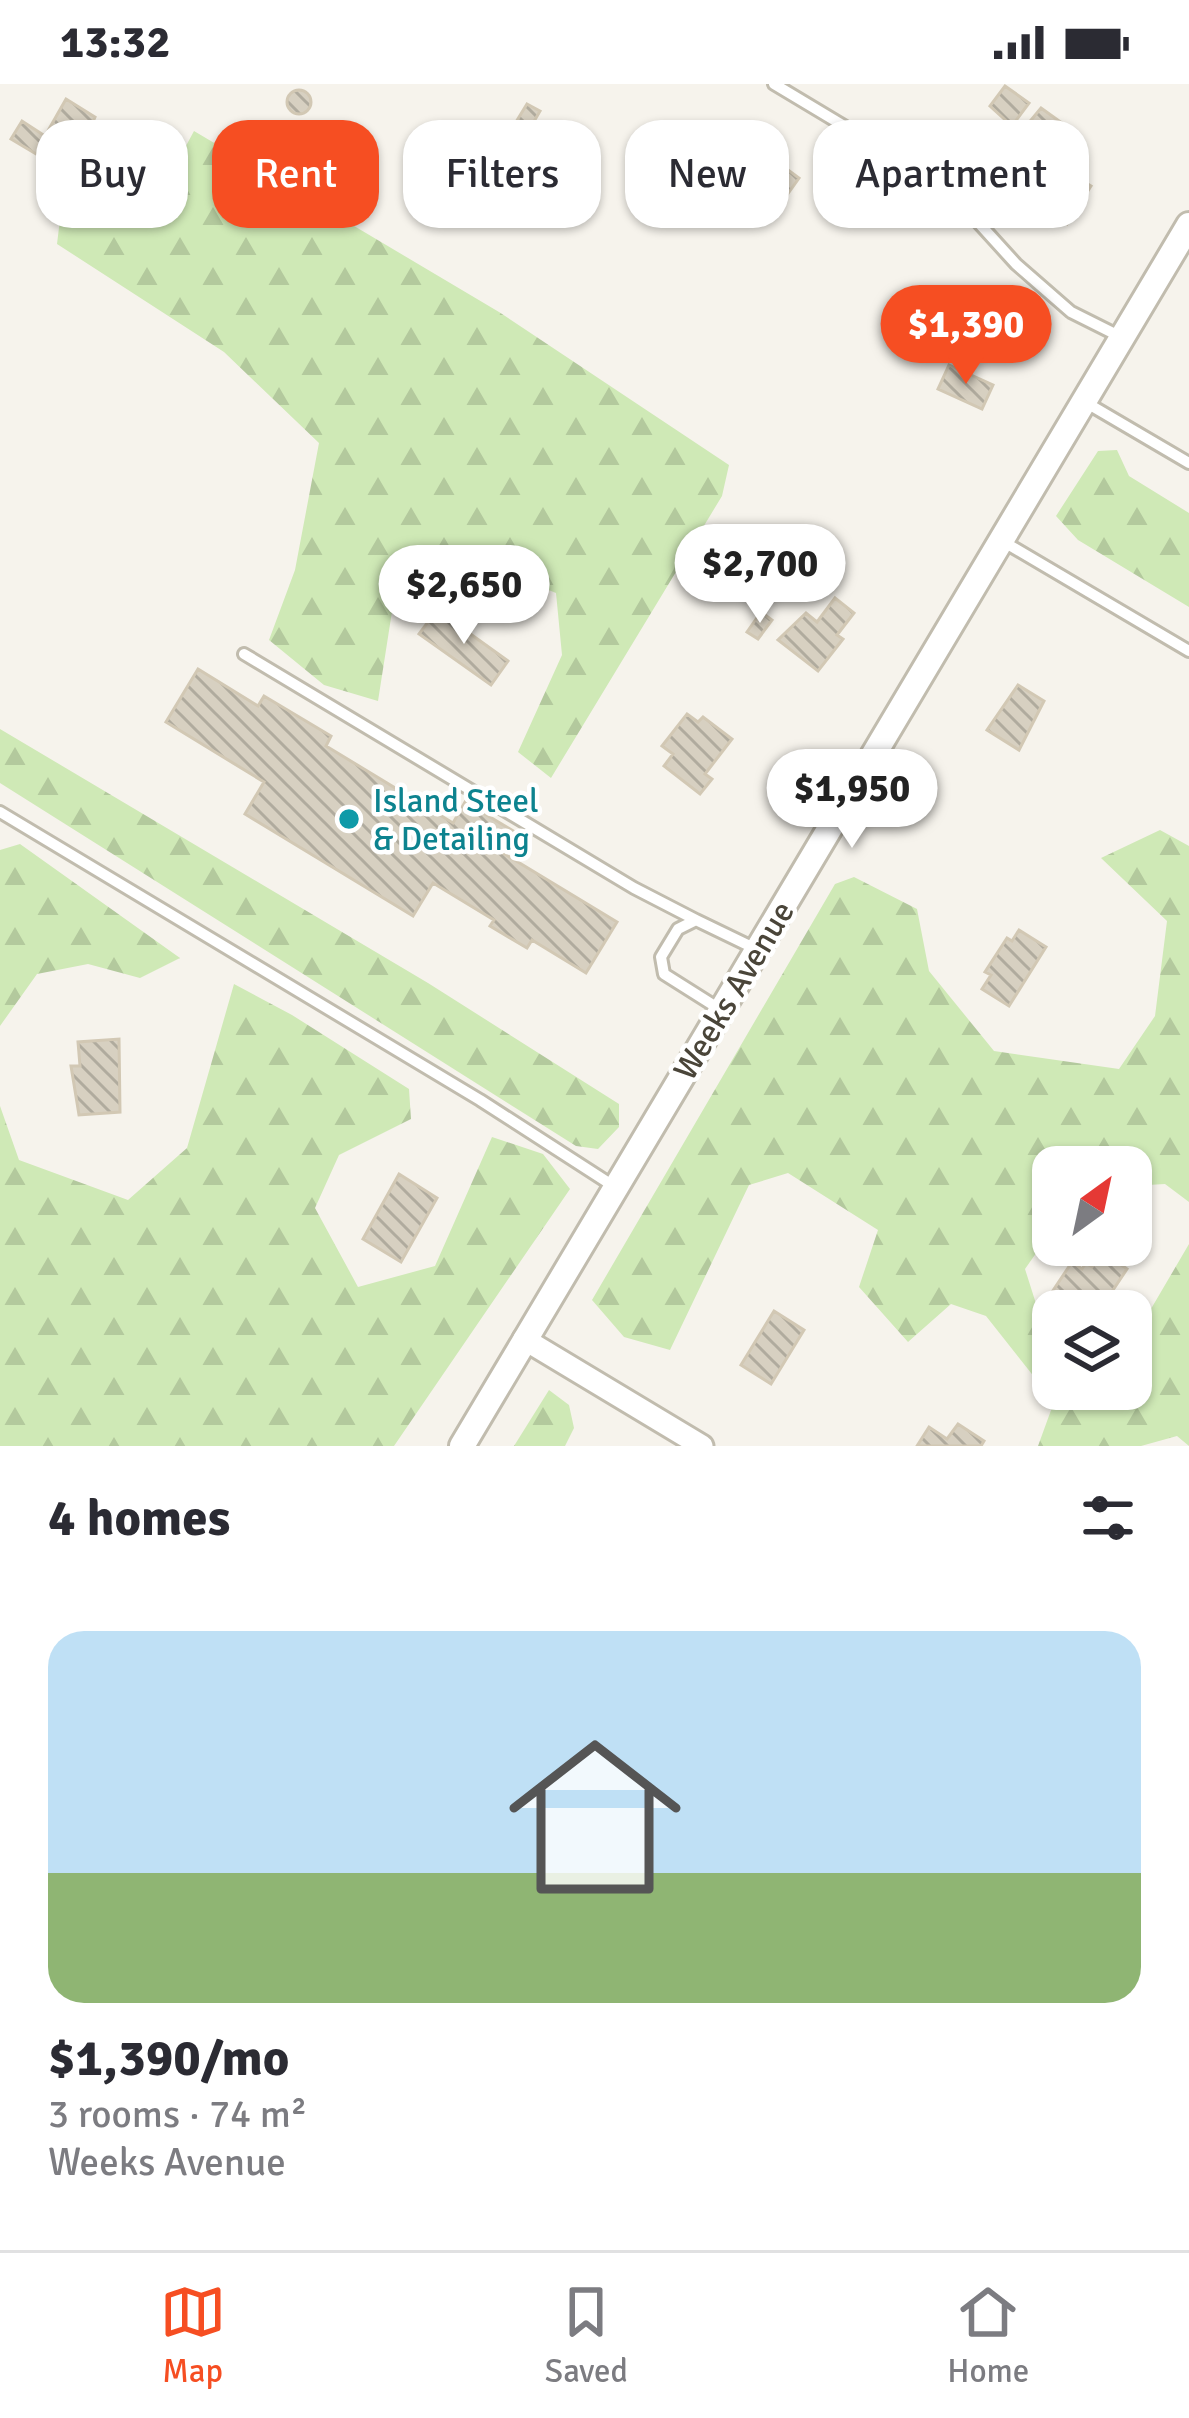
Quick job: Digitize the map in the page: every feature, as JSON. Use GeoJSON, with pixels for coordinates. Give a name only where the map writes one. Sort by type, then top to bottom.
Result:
{"type":"FeatureCollection","features":[{"type":"Feature","properties":{"kind":"street","name":"Weeks Avenue"},"geometry":{"type":"LineString","coordinates":[[462,1446],[1189,225]]}},
{"type":"Feature","properties":{"kind":"street"},"geometry":{"type":"LineString","coordinates":[[524,1339],[702,1446]]}},
{"type":"Feature","properties":{"kind":"lane"},"geometry":{"type":"LineString","coordinates":[[774,84],[929,177],[1071,311],[1123,338]]}},
{"type":"Feature","properties":{"kind":"lane"},"geometry":{"type":"LineString","coordinates":[[1084,402],[1189,463]]}},
{"type":"Feature","properties":{"kind":"lane"},"geometry":{"type":"LineString","coordinates":[[1001,541],[1189,651]]}},
{"type":"Feature","properties":{"kind":"lane"},"geometry":{"type":"LineString","coordinates":[[244,654],[634,888],[756,949]]}},
{"type":"Feature","properties":{"kind":"lane"},"geometry":{"type":"LineString","coordinates":[[0,812],[480,1100],[615,1187]]}},
{"type":"Feature","properties":{"kind":"lane"},"geometry":{"type":"LineString","coordinates":[[696,920],[678,929],[661,957],[664,974],[721,1010]]}},
{"type":"Feature","properties":{"kind":"green space"},"geometry":{"type":"Polygon","coordinates":[[[194,131],[212,142],[212,228],[357,228],[499,312],[729,465],[722,496],[551,778],[518,752],[562,655],[556,593],[456,553],[396,586],[378,701],[324,685],[269,640],[295,570],[319,443],[224,352],[57,244],[59,228],[188,228],[188,142],[194,131]]]}},
{"type":"Feature","properties":{"kind":"green space"},"geometry":{"type":"Polygon","coordinates":[[[1117,450],[1129,476],[1189,513],[1189,607],[1078,540],[1056,516],[1098,451],[1117,450]]]}},
{"type":"Feature","properties":{"kind":"green space"},"geometry":{"type":"Polygon","coordinates":[[[0,729],[428,983],[619,1104],[619,1127],[598,1149],[576,1146],[0,783],[0,729]]]}},
{"type":"Feature","properties":{"kind":"green space"},"geometry":{"type":"Polygon","coordinates":[[[1160,830],[1189,846],[1189,1202],[1165,1184],[1152,1185],[1152,1146],[1032,1146],[1032,1259],[1025,1269],[1032,1291],[1032,1374],[986,1316],[951,1304],[908,1342],[859,1287],[878,1230],[788,1173],[749,1185],[670,1350],[624,1337],[592,1300],[835,884],[854,877],[917,909],[929,971],[994,1051],[1119,1069],[1155,1016],[1167,921],[1101,858],[1160,830]]]}},
{"type":"Feature","properties":{"kind":"green space"},"geometry":{"type":"Polygon","coordinates":[[[20,844],[180,958],[140,978],[88,964],[37,974],[0,1026],[0,850],[20,844]]]}},
{"type":"Feature","properties":{"kind":"green space"},"geometry":{"type":"Polygon","coordinates":[[[234,984],[409,1089],[411,1119],[339,1155],[315,1208],[358,1287],[435,1266],[492,1137],[543,1154],[570,1189],[394,1446],[0,1446],[0,1106],[19,1160],[128,1200],[187,1148],[234,984]]]}},
{"type":"Feature","properties":{"kind":"green space"},"geometry":{"type":"Polygon","coordinates":[[[1189,1244],[1189,1446],[1177,1436],[1141,1446],[1038,1446],[1051,1410],[1152,1410],[1152,1307],[1189,1244]]]}},
{"type":"Feature","properties":{"kind":"green space"},"geometry":{"type":"Polygon","coordinates":[[[549,1390],[569,1405],[574,1428],[565,1446],[514,1446],[549,1390]]]}},
{"type":"Feature","properties":{"kind":"building"},"geometry":{"type":"Polygon","coordinates":[[[1005,86],[1029,103],[1016,120],[1005,120],[990,106],[1005,86]]]}},
{"type":"Feature","properties":{"kind":"building"},"geometry":{"type":"Polygon","coordinates":[[[299,90],[311,102],[299,114],[287,102],[299,90]]]}},
{"type":"Feature","properties":{"kind":"building"},"geometry":{"type":"Polygon","coordinates":[[[66,99],[95,117],[94,120],[54,120],[66,99]]]}},
{"type":"Feature","properties":{"kind":"building"},"geometry":{"type":"Polygon","coordinates":[[[527,104],[540,111],[535,120],[517,120],[527,104]]]}},
{"type":"Feature","properties":{"kind":"building"},"geometry":{"type":"Polygon","coordinates":[[[1041,108],[1058,120],[1031,120],[1041,108]]]}},
{"type":"Feature","properties":{"kind":"building"},"geometry":{"type":"Polygon","coordinates":[[[22,121],[36,130],[36,154],[11,139],[22,121]]]}},
{"type":"Feature","properties":{"kind":"building"},"geometry":{"type":"Polygon","coordinates":[[[789,171],[799,178],[789,192],[789,171]]]}},
{"type":"Feature","properties":{"kind":"building"},"geometry":{"type":"Polygon","coordinates":[[[949,365],[993,385],[982,409],[938,389],[949,365]]]}},
{"type":"Feature","properties":{"kind":"building"},"geometry":{"type":"Polygon","coordinates":[[[835,598],[854,613],[837,635],[843,639],[818,671],[778,640],[806,613],[817,622],[835,598]]]}},
{"type":"Feature","properties":{"kind":"building"},"geometry":{"type":"Polygon","coordinates":[[[437,610],[508,661],[491,685],[419,634],[437,610]]]}},
{"type":"Feature","properties":{"kind":"building"},"geometry":{"type":"Polygon","coordinates":[[[761,612],[772,620],[758,639],[747,632],[761,612]]]}},
{"type":"Feature","properties":{"kind":"building","name":"Island Steel & Detailing"},"geometry":{"type":"Polygon","coordinates":[[[198,669],[258,706],[264,696],[331,736],[326,746],[453,823],[465,802],[515,832],[503,853],[617,922],[586,973],[532,940],[527,948],[490,926],[494,920],[433,883],[413,916],[245,814],[264,782],[166,722],[198,669]]]}},
{"type":"Feature","properties":{"kind":"building"},"geometry":{"type":"Polygon","coordinates":[[[1018,685],[1044,701],[1019,750],[987,730],[1018,685]]]}},
{"type":"Feature","properties":{"kind":"building"},"geometry":{"type":"Polygon","coordinates":[[[687,714],[698,722],[703,717],[732,739],[705,774],[712,779],[700,794],[664,766],[673,754],[662,746],[687,714]]]}},
{"type":"Feature","properties":{"kind":"building"},"geometry":{"type":"Polygon","coordinates":[[[1019,930],[1046,947],[1009,1006],[982,989],[991,975],[985,972],[1007,938],[1012,941],[1019,930]]]}},
{"type":"Feature","properties":{"kind":"building"},"geometry":{"type":"Polygon","coordinates":[[[119,1039],[120,1112],[79,1115],[71,1066],[80,1066],[78,1042],[119,1039]]]}},
{"type":"Feature","properties":{"kind":"building"},"geometry":{"type":"Polygon","coordinates":[[[399,1174],[437,1198],[401,1262],[363,1239],[399,1174]]]}},
{"type":"Feature","properties":{"kind":"building"},"geometry":{"type":"Polygon","coordinates":[[[1069,1266],[1127,1269],[1113,1290],[1053,1290],[1069,1266]]]}},
{"type":"Feature","properties":{"kind":"building"},"geometry":{"type":"Polygon","coordinates":[[[774,1311],[804,1330],[771,1384],[741,1365],[774,1311]]]}},
{"type":"Feature","properties":{"kind":"building"},"geometry":{"type":"Polygon","coordinates":[[[958,1424],[984,1441],[981,1446],[917,1446],[929,1427],[947,1439],[958,1424]]]}},
{"type":"Feature","properties":{"kind":"place","name":"Island Steel & Detailing"},"geometry":{"type":"Point","coordinates":[349,819]}}]}
